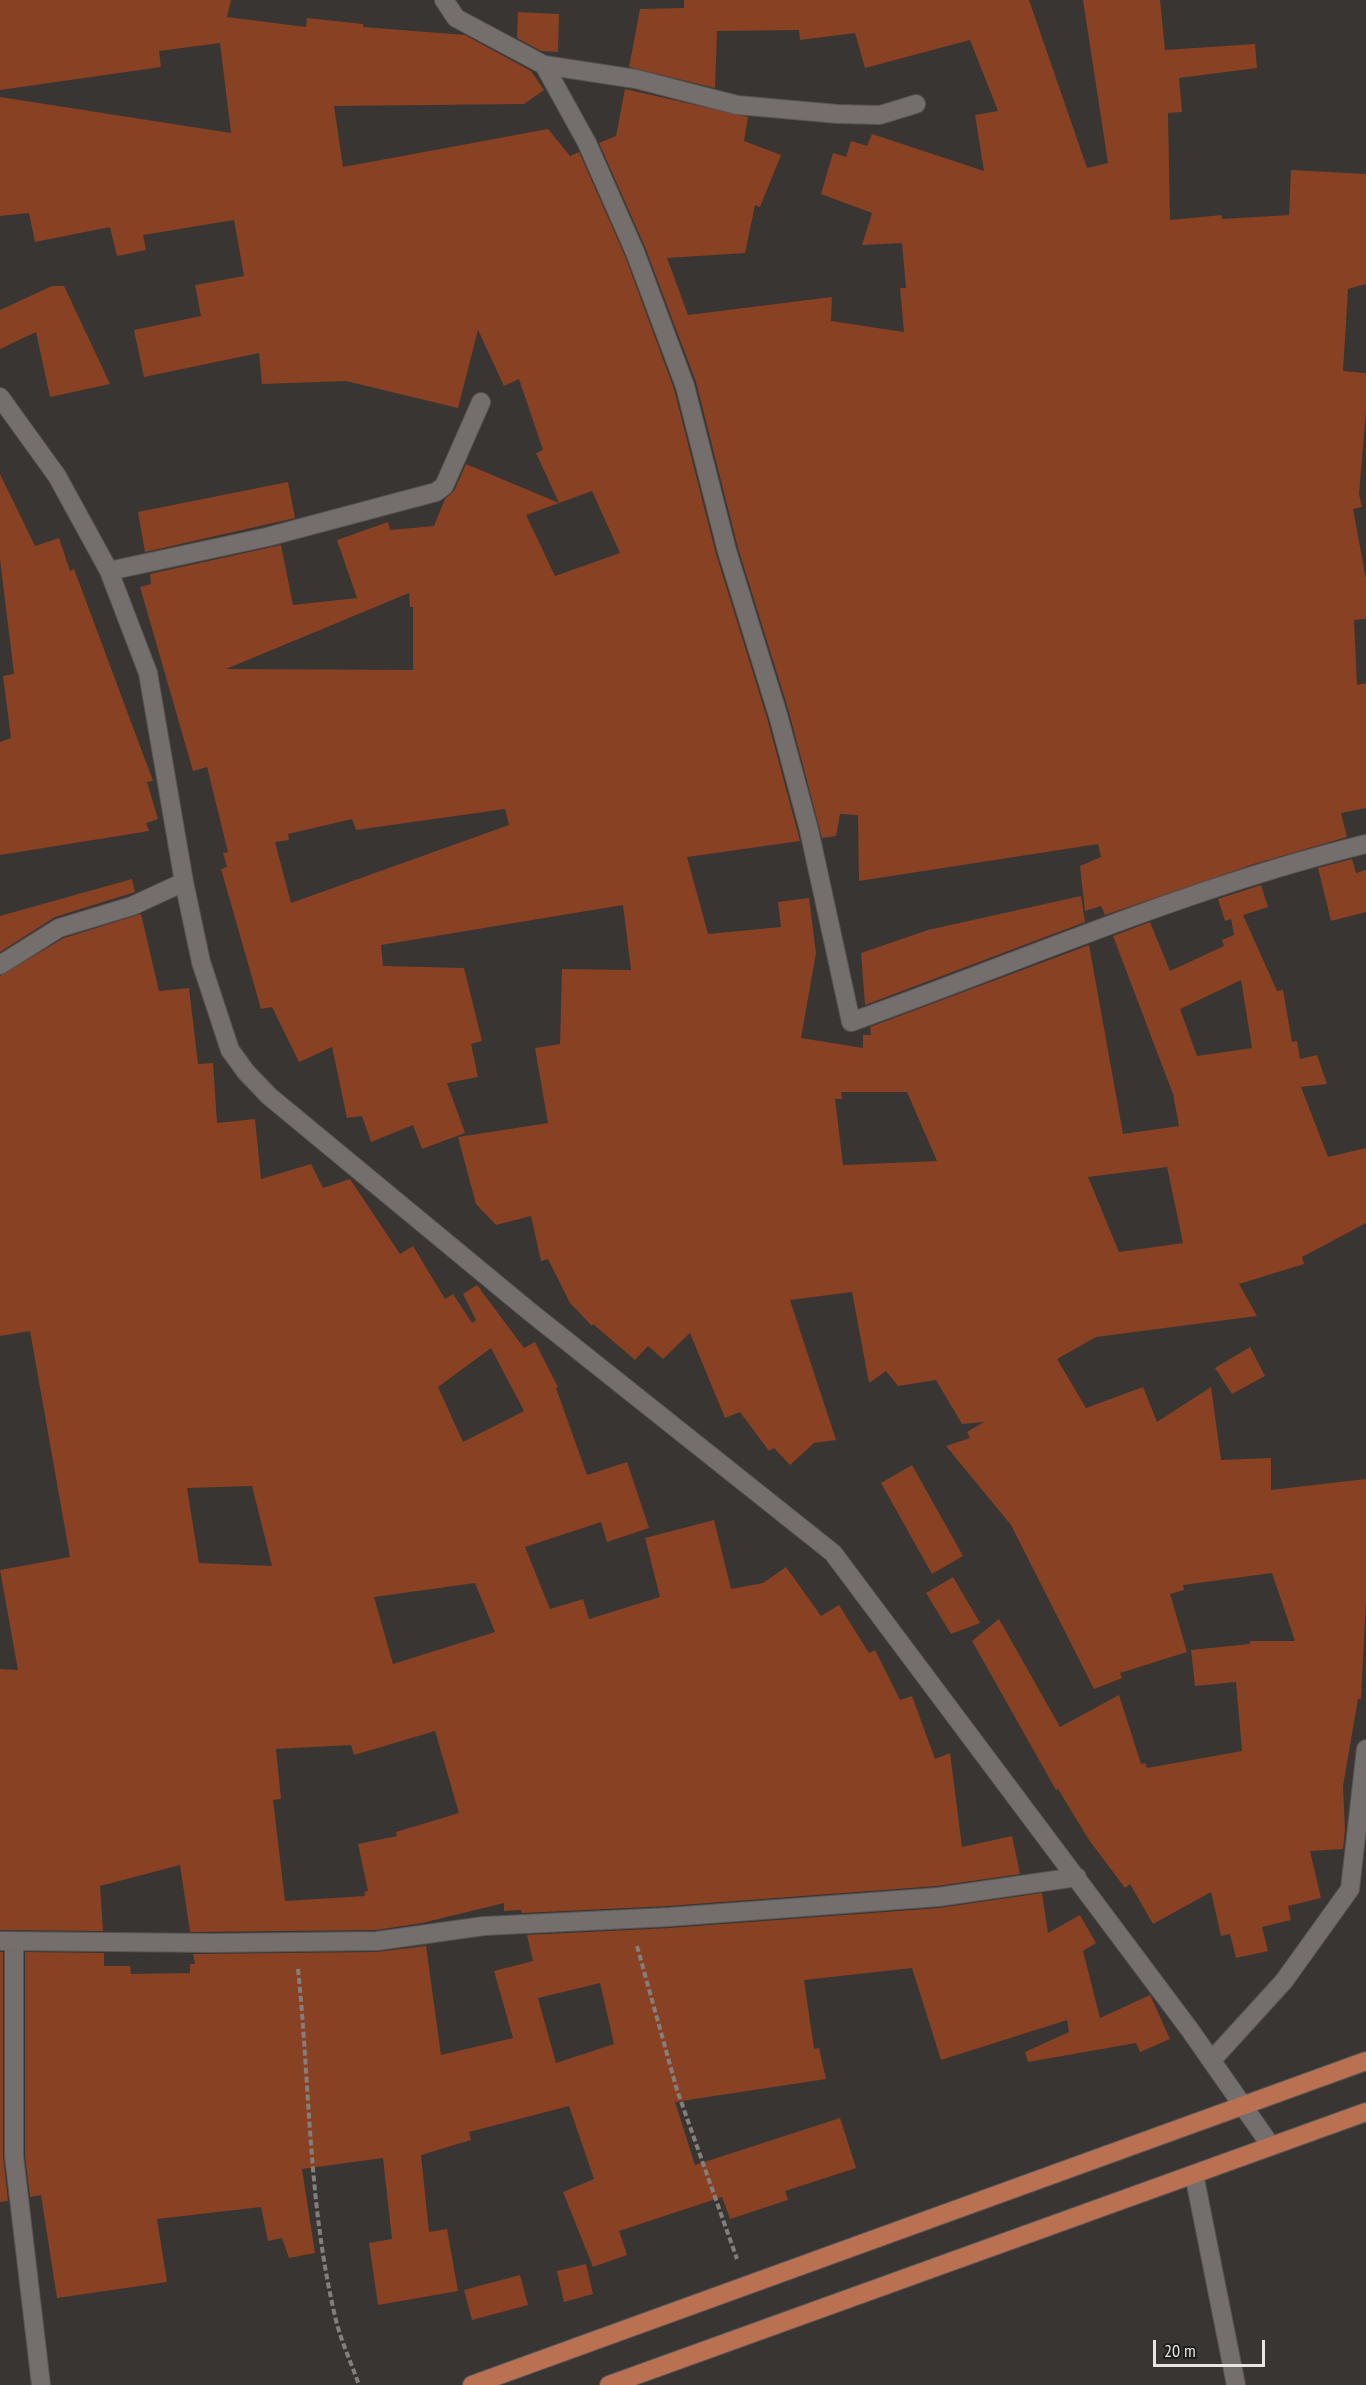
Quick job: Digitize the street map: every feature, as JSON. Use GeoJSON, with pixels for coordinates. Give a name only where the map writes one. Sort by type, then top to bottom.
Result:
{"type":"FeatureCollection","features":[{"type":"Feature","properties":{"kind":"main road"},"geometry":{"type":"LineString","coordinates":[[472,2385],[1242,2104],[1366,2061]]}},
{"type":"Feature","properties":{"kind":"main road"},"geometry":{"type":"LineString","coordinates":[[609,2385],[1366,2112]]}},
{"type":"Feature","properties":{"kind":"street"},"geometry":{"type":"LineString","coordinates":[[444,0],[456,18],[544,64],[636,79],[737,105],[838,114],[880,115],[916,104]]}},
{"type":"Feature","properties":{"kind":"street"},"geometry":{"type":"LineString","coordinates":[[544,64],[597,165],[635,252],[686,386],[727,551],[778,716],[809,830],[851,1022],[973,978],[1167,903],[1298,860],[1366,844]]}},
{"type":"Feature","properties":{"kind":"street"},"geometry":{"type":"LineString","coordinates":[[0,397],[57,476],[109,571],[148,673],[184,882],[201,962],[230,1050],[246,1072],[269,1096],[520,1304],[833,1553],[1212,2060],[1270,2146]]}},
{"type":"Feature","properties":{"kind":"street"},"geometry":{"type":"LineString","coordinates":[[109,571],[267,537],[436,492],[444,486],[482,402]]}},
{"type":"Feature","properties":{"kind":"street"},"geometry":{"type":"LineString","coordinates":[[0,965],[59,928],[132,906],[184,882]]}},
{"type":"Feature","properties":{"kind":"street"},"geometry":{"type":"LineString","coordinates":[[1212,2060],[1284,1981],[1350,1889],[1366,1749]]}},
{"type":"Feature","properties":{"kind":"street"},"geometry":{"type":"LineString","coordinates":[[41,2385],[14,2156],[7,1942],[377,1941],[484,1926],[630,1919],[938,1897],[1077,1877]]}},
{"type":"Feature","properties":{"kind":"street"},"geometry":{"type":"LineString","coordinates":[[1194,2174],[1236,2385]]}},
{"type":"Feature","properties":{"kind":"path"},"geometry":{"type":"LineString","coordinates":[[630,1919],[676,2090],[746,2286]]}},
{"type":"Feature","properties":{"kind":"path"},"geometry":{"type":"LineString","coordinates":[[296,1942],[305,2032],[311,2154],[319,2217],[335,2317],[359,2385]]}},
{"type":"Feature","properties":{"kind":"building"},"geometry":{"type":"Polygon","coordinates":[[[0,0],[231,0],[227,17],[306,27],[307,18],[363,24],[363,27],[465,35],[531,71],[544,90],[524,104],[334,106],[343,167],[548,129],[570,156],[579,152],[625,256],[674,389],[716,554],[767,718],[800,841],[687,857],[708,934],[781,927],[778,902],[809,898],[816,953],[801,1038],[863,1048],[863,1035],[871,1035],[870,1027],[1089,945],[1123,1134],[1179,1126],[1173,1094],[1113,936],[1150,922],[1170,971],[1224,946],[1222,940],[1234,935],[1231,919],[1225,921],[1218,899],[1261,885],[1268,907],[1243,915],[1277,991],[1283,990],[1292,1042],[1297,1041],[1300,1059],[1317,1055],[1327,1084],[1301,1087],[1328,1157],[1366,1148],[1366,1223],[1302,1257],[1304,1264],[1239,1284],[1257,1316],[1096,1337],[1057,1359],[1086,1408],[1143,1387],[1157,1422],[1211,1387],[1221,1460],[1271,1458],[1271,1490],[1366,1479],[1366,1600],[1361,1699],[1358,1699],[1343,1786],[1345,1830],[1343,1849],[1310,1851],[1321,1898],[1288,1906],[1291,1920],[1262,1927],[1268,1951],[1236,1958],[1230,1934],[1221,1936],[1211,1892],[1153,1924],[1130,1884],[1125,1888],[1089,1840],[1058,1789],[1056,1790],[972,1641],[999,1619],[1060,1727],[1119,1695],[1141,1764],[1145,1763],[1147,1768],[1242,1751],[1236,1682],[1195,1686],[1191,1650],[1250,1644],[1250,1641],[1295,1641],[1272,1573],[1183,1585],[1184,1590],[1170,1594],[1187,1652],[1120,1673],[1122,1678],[1094,1689],[1011,1525],[946,1446],[970,1438],[967,1432],[984,1422],[962,1424],[936,1380],[898,1386],[886,1371],[869,1383],[852,1292],[790,1300],[836,1440],[814,1443],[790,1465],[774,1448],[769,1451],[740,1412],[725,1418],[690,1333],[663,1359],[648,1346],[635,1360],[593,1324],[592,1326],[570,1303],[548,1259],[541,1261],[531,1216],[496,1225],[476,1204],[458,1137],[548,1123],[535,1048],[560,1044],[562,969],[631,970],[623,905],[381,945],[383,966],[464,968],[482,1041],[471,1044],[478,1077],[447,1083],[465,1133],[422,1149],[413,1125],[371,1142],[362,1116],[347,1118],[332,1047],[299,1062],[272,1007],[261,1009],[221,869],[227,867],[223,853],[228,852],[207,767],[193,771],[140,587],[151,584],[150,574],[281,545],[293,605],[357,598],[337,540],[388,522],[390,530],[434,526],[445,499],[454,491],[466,464],[559,503],[536,453],[543,450],[519,379],[504,386],[478,330],[458,408],[346,381],[262,384],[259,353],[144,377],[134,330],[201,316],[195,285],[244,276],[234,220],[143,235],[146,250],[117,256],[110,227],[35,242],[29,213],[0,216],[0,97],[231,133],[220,43],[159,51],[161,67],[0,90],[0,0]],[[592,491],[526,515],[555,576],[620,553],[592,491]],[[409,593],[226,669],[413,670],[413,607],[410,607],[409,593]],[[505,809],[356,830],[352,819],[288,834],[289,840],[275,842],[291,903],[509,825],[505,809]],[[1241,980],[1180,1009],[1197,1056],[1252,1048],[1241,980]],[[841,1092],[842,1099],[835,1099],[843,1165],[937,1161],[907,1092],[841,1092]],[[1167,1167],[1088,1177],[1119,1252],[1183,1243],[1167,1167]]]}},
{"type":"Feature","properties":{"kind":"building"},"geometry":{"type":"Polygon","coordinates":[[[684,0],[1029,0],[1087,168],[1108,163],[1083,0],[1160,0],[1165,50],[1255,44],[1257,68],[1179,78],[1182,112],[1168,113],[1170,220],[1222,215],[1222,219],[1289,215],[1291,170],[1366,174],[1366,284],[1348,289],[1343,371],[1366,373],[1366,411],[1359,494],[1362,507],[1353,509],[1366,579],[1366,619],[1354,620],[1357,685],[1366,683],[1366,808],[1341,813],[1347,837],[1254,864],[1105,915],[1101,906],[1085,911],[1080,866],[1101,857],[1098,844],[859,881],[858,815],[840,814],[836,836],[822,838],[789,712],[738,548],[696,382],[645,247],[599,143],[616,136],[625,89],[748,117],[744,141],[781,155],[760,207],[755,205],[745,253],[667,258],[688,315],[832,297],[831,321],[904,332],[900,288],[906,288],[902,243],[862,245],[872,213],[821,194],[833,153],[846,157],[851,141],[867,146],[872,134],[984,171],[975,115],[998,111],[970,40],[865,68],[855,33],[800,40],[799,30],[717,31],[715,88],[629,67],[640,9],[684,8],[684,0]]]}},
{"type":"Feature","properties":{"kind":"building"},"geometry":{"type":"Polygon","coordinates":[[[518,12],[559,14],[558,52],[541,51],[517,38],[518,12]]]}},
{"type":"Feature","properties":{"kind":"building"},"geometry":{"type":"Polygon","coordinates":[[[52,286],[64,286],[110,384],[50,397],[36,332],[0,349],[0,310],[52,286]]]}},
{"type":"Feature","properties":{"kind":"building"},"geometry":{"type":"Polygon","coordinates":[[[0,474],[35,546],[59,538],[70,571],[74,569],[153,781],[147,782],[158,819],[146,823],[149,831],[0,855],[0,742],[11,738],[3,676],[14,674],[0,559],[0,474]]]}},
{"type":"Feature","properties":{"kind":"building"},"geometry":{"type":"Polygon","coordinates":[[[288,482],[295,518],[145,552],[138,512],[288,482]]]}},
{"type":"Feature","properties":{"kind":"building"},"geometry":{"type":"Polygon","coordinates":[[[1352,859],[1356,873],[1366,870],[1366,912],[1331,921],[1318,868],[1352,859]]]}},
{"type":"Feature","properties":{"kind":"building"},"geometry":{"type":"Polygon","coordinates":[[[132,879],[135,892],[55,917],[0,952],[0,916],[132,879]]]}},
{"type":"Feature","properties":{"kind":"building"},"geometry":{"type":"Polygon","coordinates":[[[1081,896],[1085,922],[865,1005],[861,953],[928,930],[1081,896]]]}},
{"type":"Feature","properties":{"kind":"building"},"geometry":{"type":"Polygon","coordinates":[[[141,914],[159,991],[189,988],[198,1064],[213,1063],[217,1123],[255,1119],[261,1179],[311,1164],[323,1188],[350,1179],[400,1254],[413,1246],[445,1299],[453,1294],[472,1323],[476,1320],[463,1294],[477,1285],[524,1348],[535,1342],[558,1387],[556,1388],[587,1475],[627,1462],[649,1528],[607,1542],[601,1522],[525,1547],[550,1609],[583,1599],[589,1619],[660,1597],[645,1538],[714,1520],[731,1589],[763,1583],[786,1567],[821,1616],[839,1605],[869,1653],[875,1650],[900,1700],[912,1696],[935,1759],[950,1753],[962,1847],[1012,1836],[1020,1874],[937,1886],[668,1906],[522,1913],[521,1910],[504,1911],[504,1903],[422,1923],[376,1930],[190,1932],[180,1865],[100,1886],[103,1931],[0,1930],[0,1669],[18,1670],[0,1570],[70,1557],[30,1331],[0,1336],[0,976],[64,938],[141,914]],[[491,1348],[438,1387],[463,1442],[524,1411],[491,1348]],[[252,1486],[187,1488],[199,1563],[272,1566],[252,1486]],[[475,1583],[374,1597],[393,1664],[495,1632],[475,1583]],[[435,1731],[354,1755],[351,1745],[276,1749],[281,1799],[273,1800],[285,1901],[365,1896],[364,1892],[368,1891],[358,1844],[397,1836],[396,1832],[459,1813],[435,1731]]]}},
{"type":"Feature","properties":{"kind":"building"},"geometry":{"type":"Polygon","coordinates":[[[1250,1347],[1265,1376],[1232,1394],[1215,1368],[1250,1347]]]}},
{"type":"Feature","properties":{"kind":"building"},"geometry":{"type":"Polygon","coordinates":[[[912,1465],[963,1556],[932,1574],[881,1483],[912,1465]]]}},
{"type":"Feature","properties":{"kind":"building"},"geometry":{"type":"Polygon","coordinates":[[[953,1577],[980,1623],[951,1634],[926,1593],[953,1577]]]}},
{"type":"Feature","properties":{"kind":"building"},"geometry":{"type":"Polygon","coordinates":[[[1042,1893],[1048,1933],[1080,1915],[1096,1943],[1083,1951],[1100,2018],[1150,1995],[1170,2039],[1140,2052],[1136,2043],[1028,2062],[1025,2052],[1069,2032],[1067,2020],[941,2060],[912,1968],[804,1980],[814,2049],[819,2048],[826,2079],[675,2102],[695,2165],[840,2118],[856,2168],[785,2191],[788,2200],[730,2219],[722,2197],[619,2231],[627,2255],[593,2267],[563,2192],[594,2179],[569,2106],[469,2132],[471,2140],[421,2155],[429,2232],[447,2229],[458,2291],[378,2305],[369,2243],[392,2239],[383,2158],[302,2169],[315,2253],[289,2258],[282,2238],[268,2241],[261,2207],[157,2219],[167,2282],[57,2298],[41,2195],[30,2197],[25,2155],[25,1952],[104,1953],[104,1966],[130,1966],[131,1974],[190,1973],[190,1964],[195,1964],[193,1954],[377,1952],[426,1946],[441,2055],[513,2038],[494,1971],[533,1961],[527,1935],[670,1928],[939,1908],[1042,1893]],[[600,1983],[538,1998],[556,2063],[614,2044],[600,1983]]]}},
{"type":"Feature","properties":{"kind":"building"},"geometry":{"type":"Polygon","coordinates":[[[0,1952],[3,1952],[3,2156],[8,2201],[0,2202],[0,1952]]]}},
{"type":"Feature","properties":{"kind":"building"},"geometry":{"type":"Polygon","coordinates":[[[586,2264],[593,2294],[564,2302],[557,2271],[586,2264]]]}},
{"type":"Feature","properties":{"kind":"building"},"geometry":{"type":"Polygon","coordinates":[[[520,2275],[528,2305],[472,2320],[464,2290],[520,2275]]]}}]}
